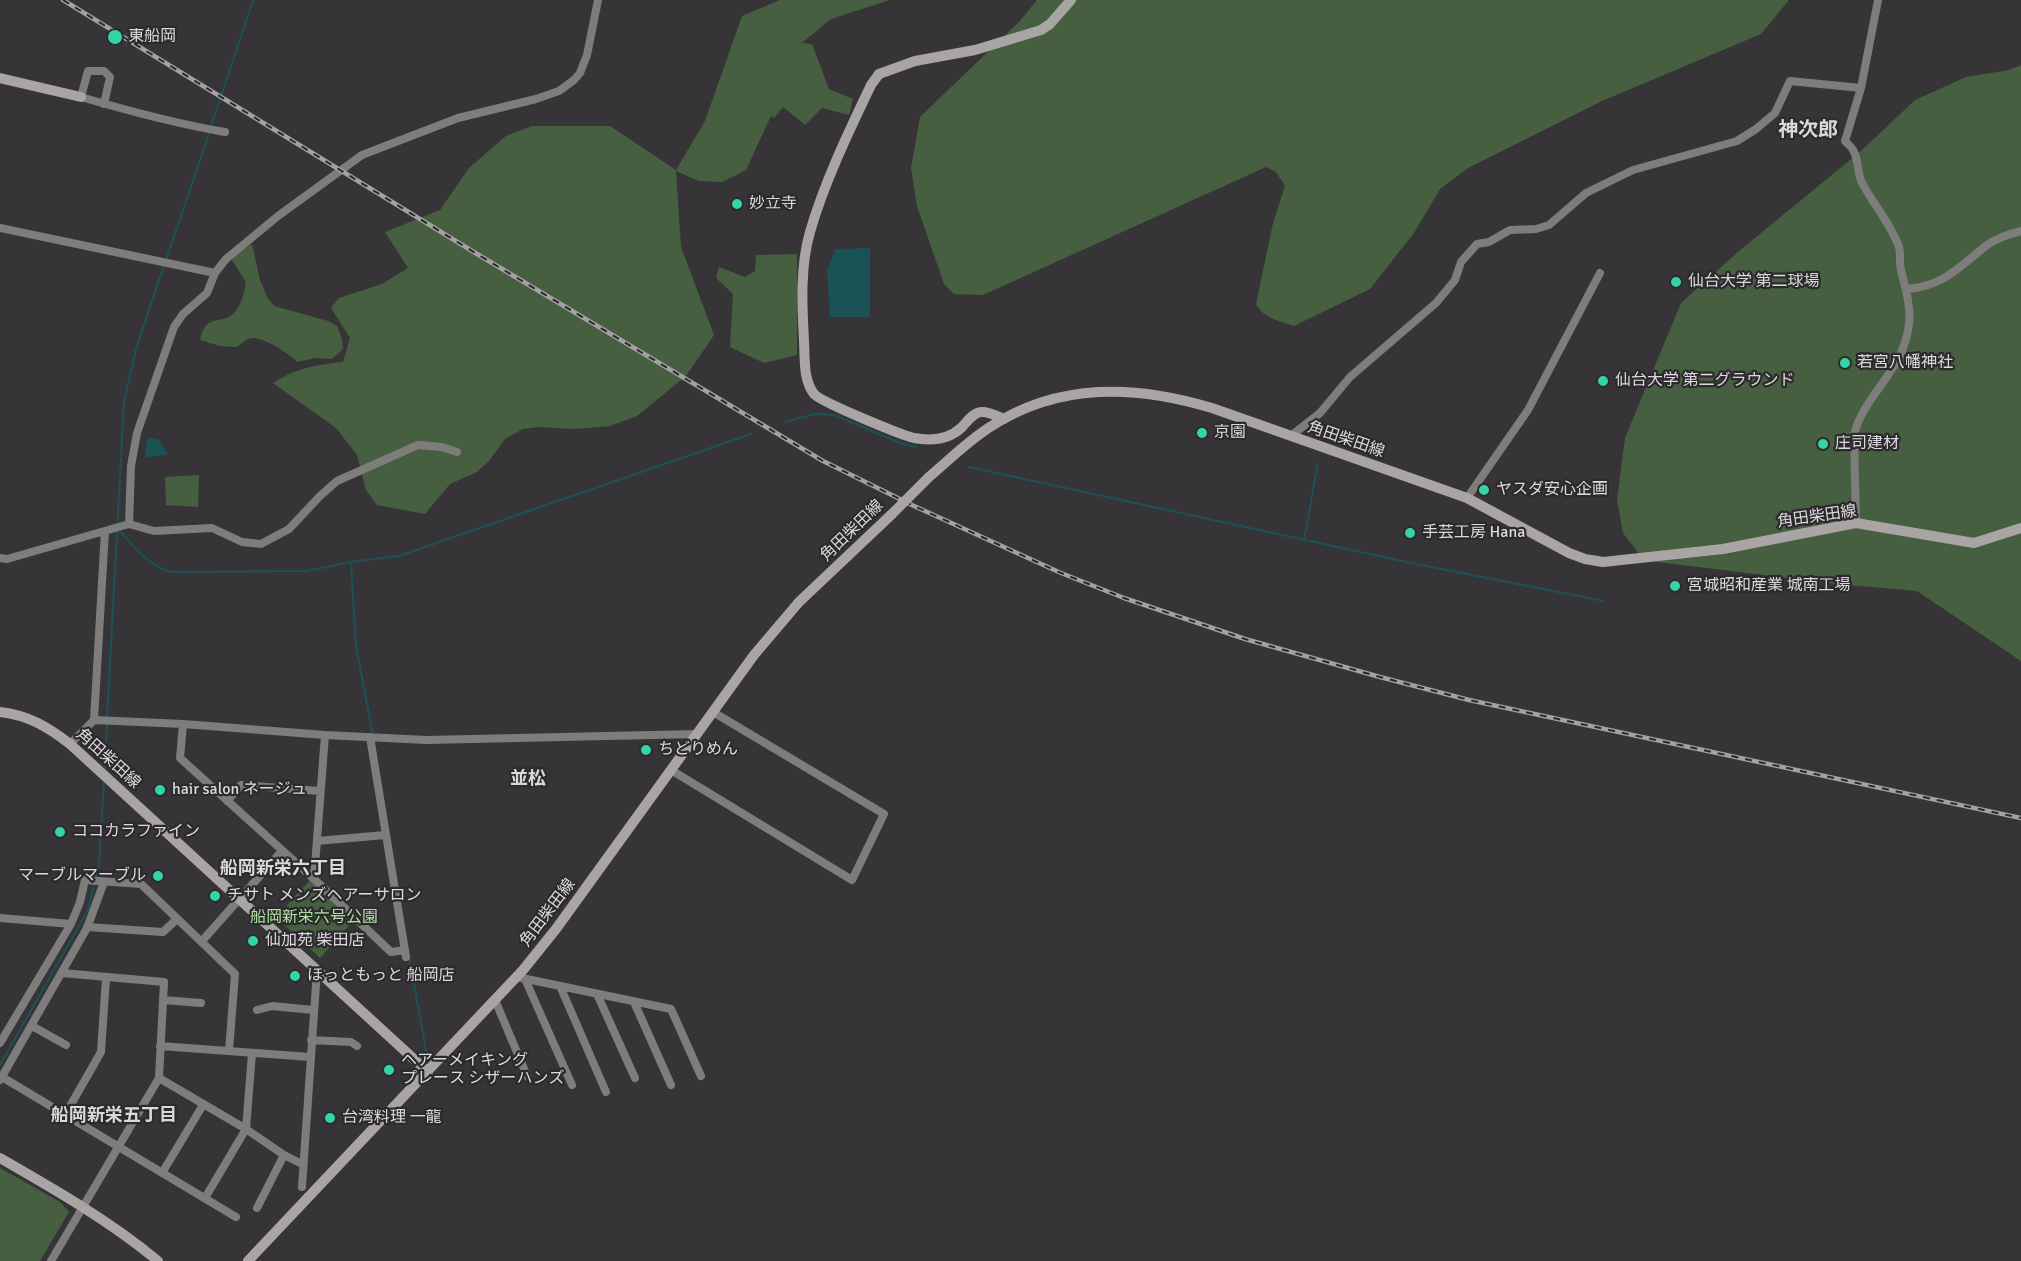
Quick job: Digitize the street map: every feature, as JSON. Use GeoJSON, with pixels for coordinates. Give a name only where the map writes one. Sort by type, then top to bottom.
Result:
{"type":"FeatureCollection","features":[{"type":"Feature","properties":{"kind":"main road"},"geometry":{"type":"LineString","coordinates":[[1004,419],[990,413],[976,413],[952,435],[938,439],[924,439],[891,430],[818,397],[809,383],[805,368],[804,262],[809,232],[834,166],[861,105],[879,74],[915,61],[975,50],[1041,30],[1050,24],[1071,0]]}},
{"type":"Feature","properties":{"kind":"main road"},"geometry":{"type":"LineString","coordinates":[[0,78],[81,97]]}},
{"type":"Feature","properties":{"kind":"main road","name":"角田柴田線"},"geometry":{"type":"LineString","coordinates":[[0,712],[41,723],[70,744],[428,1072],[495,1000],[521,978],[754,655],[799,602],[929,477],[988,428],[1026,407],[1072,395],[1125,391],[1191,401],[1467,498],[1569,554],[1603,562],[1723,549],[1856,523],[1974,543],[2021,528]]}},
{"type":"Feature","properties":{"kind":"main road"},"geometry":{"type":"LineString","coordinates":[[248,1261],[428,1072]]}},
{"type":"Feature","properties":{"kind":"main road"},"geometry":{"type":"LineString","coordinates":[[0,1158],[82,1207],[140,1246],[158,1261]]}},
{"type":"Feature","properties":{"kind":"street"},"geometry":{"type":"LineString","coordinates":[[129,524],[131,466],[137,433],[174,327],[183,314],[207,293],[215,273],[226,260],[278,216],[362,155],[458,118],[559,91],[580,73],[587,55],[598,0]]}},
{"type":"Feature","properties":{"kind":"street"},"geometry":{"type":"LineString","coordinates":[[1856,523],[1854,435],[1864,408],[1895,364],[1902,350],[1911,312],[1900,268],[1899,247],[1860,179],[1854,152],[1845,141],[1861,88],[1878,0]]}},
{"type":"Feature","properties":{"kind":"street"},"geometry":{"type":"LineString","coordinates":[[104,104],[110,77],[104,71],[88,72],[81,97],[104,104],[200,128],[225,132]]}},
{"type":"Feature","properties":{"kind":"street"},"geometry":{"type":"LineString","coordinates":[[1291,436],[1320,413],[1350,377],[1436,303],[1455,280],[1461,262],[1477,244],[1489,242],[1510,230],[1536,229],[1549,225],[1586,193],[1633,170],[1737,141],[1775,113],[1790,81],[1861,88]]}},
{"type":"Feature","properties":{"kind":"street"},"geometry":{"type":"LineString","coordinates":[[0,228],[215,273]]}},
{"type":"Feature","properties":{"kind":"street"},"geometry":{"type":"LineString","coordinates":[[1907,289],[1925,287],[1953,273],[1995,240],[2021,231]]}},
{"type":"Feature","properties":{"kind":"street"},"geometry":{"type":"LineString","coordinates":[[1467,498],[1528,410],[1600,273]]}},
{"type":"Feature","properties":{"kind":"street"},"geometry":{"type":"LineString","coordinates":[[0,558],[7,559],[129,524],[154,531],[212,528],[242,542],[261,544],[289,529],[337,481],[418,445],[442,447],[457,452]]}},
{"type":"Feature","properties":{"kind":"street"},"geometry":{"type":"LineString","coordinates":[[98,720],[105,531]]}},
{"type":"Feature","properties":{"kind":"street"},"geometry":{"type":"LineString","coordinates":[[671,770],[852,880],[884,814],[713,712]]}},
{"type":"Feature","properties":{"kind":"street"},"geometry":{"type":"LineString","coordinates":[[70,744],[98,720],[426,740],[698,734]]}},
{"type":"Feature","properties":{"kind":"street"},"geometry":{"type":"LineString","coordinates":[[183,724],[180,758],[391,952],[406,953],[385,835],[373,737]]}},
{"type":"Feature","properties":{"kind":"street"},"geometry":{"type":"LineString","coordinates":[[314,879],[325,735]]}},
{"type":"Feature","properties":{"kind":"street"},"geometry":{"type":"LineString","coordinates":[[227,801],[241,785],[320,791]]}},
{"type":"Feature","properties":{"kind":"street"},"geometry":{"type":"LineString","coordinates":[[317,842],[385,835]]}},
{"type":"Feature","properties":{"kind":"street"},"geometry":{"type":"LineString","coordinates":[[202,941],[282,851]]}},
{"type":"Feature","properties":{"kind":"street"},"geometry":{"type":"LineString","coordinates":[[0,1043],[70,924],[80,902],[85,880],[88,880],[141,884],[235,974],[230,1051]]}},
{"type":"Feature","properties":{"kind":"street"},"geometry":{"type":"LineString","coordinates":[[103,881],[87,927],[1,1079],[236,1217]]}},
{"type":"Feature","properties":{"kind":"street"},"geometry":{"type":"LineString","coordinates":[[0,918],[70,924]]}},
{"type":"Feature","properties":{"kind":"street"},"geometry":{"type":"LineString","coordinates":[[87,927],[163,932],[177,919]]}},
{"type":"Feature","properties":{"kind":"street"},"geometry":{"type":"LineString","coordinates":[[302,1188],[316,970]]}},
{"type":"Feature","properties":{"kind":"street"},"geometry":{"type":"LineString","coordinates":[[51,1261],[159,1078],[164,982],[62,974]]}},
{"type":"Feature","properties":{"kind":"street"},"geometry":{"type":"LineString","coordinates":[[65,1115],[101,1052],[106,978]]}},
{"type":"Feature","properties":{"kind":"street"},"geometry":{"type":"LineString","coordinates":[[521,978],[671,1009],[701,1076]]}},
{"type":"Feature","properties":{"kind":"street"},"geometry":{"type":"LineString","coordinates":[[521,978],[573,1085]]}},
{"type":"Feature","properties":{"kind":"street"},"geometry":{"type":"LineString","coordinates":[[561,986],[606,1092]]}},
{"type":"Feature","properties":{"kind":"street"},"geometry":{"type":"LineString","coordinates":[[597,994],[635,1078]]}},
{"type":"Feature","properties":{"kind":"street"},"geometry":{"type":"LineString","coordinates":[[163,1000],[201,1003]]}},
{"type":"Feature","properties":{"kind":"street"},"geometry":{"type":"LineString","coordinates":[[495,1000],[527,1076]]}},
{"type":"Feature","properties":{"kind":"street"},"geometry":{"type":"LineString","coordinates":[[634,1002],[671,1084]]}},
{"type":"Feature","properties":{"kind":"street"},"geometry":{"type":"LineString","coordinates":[[256,1010],[272,1006],[313,1010]]}},
{"type":"Feature","properties":{"kind":"street"},"geometry":{"type":"LineString","coordinates":[[32,1026],[66,1045]]}},
{"type":"Feature","properties":{"kind":"street"},"geometry":{"type":"LineString","coordinates":[[311,1040],[351,1042],[357,1046]]}},
{"type":"Feature","properties":{"kind":"street"},"geometry":{"type":"LineString","coordinates":[[160,1046],[310,1057]]}},
{"type":"Feature","properties":{"kind":"street"},"geometry":{"type":"LineString","coordinates":[[205,1198],[246,1129],[252,1053]]}},
{"type":"Feature","properties":{"kind":"street"},"geometry":{"type":"LineString","coordinates":[[159,1078],[302,1164]]}},
{"type":"Feature","properties":{"kind":"street"},"geometry":{"type":"LineString","coordinates":[[162,1173],[203,1105]]}},
{"type":"Feature","properties":{"kind":"street"},"geometry":{"type":"LineString","coordinates":[[257,1208],[284,1155]]}},
{"type":"Feature","properties":{"kind":"green space"},"geometry":{"type":"Polygon","coordinates":[[[780,0],[890,0],[831,19],[802,43],[812,44],[829,89],[853,99],[849,115],[822,108],[805,125],[783,107],[774,118],[771,116],[746,170],[722,182],[699,181],[676,171],[681,247],[714,335],[686,376],[637,416],[610,426],[523,429],[505,439],[489,461],[477,472],[450,484],[425,514],[377,505],[366,490],[357,455],[336,428],[273,383],[306,368],[343,362],[350,338],[331,308],[339,298],[382,284],[408,268],[385,232],[440,210],[469,168],[506,136],[532,126],[610,126],[676,170],[705,121],[742,16],[780,0]]]}},
{"type":"Feature","properties":{"kind":"green space"},"geometry":{"type":"Polygon","coordinates":[[[1037,0],[1789,0],[1761,34],[1602,101],[1468,168],[1440,189],[1414,233],[1370,289],[1294,326],[1267,316],[1256,304],[1273,223],[1285,186],[1276,172],[1266,167],[983,295],[954,294],[944,284],[917,206],[911,168],[920,117],[1020,21],[1037,0]]]}},
{"type":"Feature","properties":{"kind":"green space"},"geometry":{"type":"Polygon","coordinates":[[[2021,65],[2021,661],[1917,591],[1837,584],[1649,561],[1639,554],[1623,533],[1617,500],[1625,438],[1681,303],[1739,251],[1861,151],[1915,100],[1966,77],[2009,70],[2021,65]]]}},
{"type":"Feature","properties":{"kind":"green space"},"geometry":{"type":"Polygon","coordinates":[[[252,244],[260,280],[267,297],[274,306],[328,321],[337,326],[343,349],[332,359],[315,358],[297,362],[277,347],[254,338],[237,347],[220,346],[200,340],[206,326],[229,317],[239,306],[246,282],[230,257],[252,244]]]}},
{"type":"Feature","properties":{"kind":"green space"},"geometry":{"type":"Polygon","coordinates":[[[797,254],[797,355],[764,363],[730,347],[733,294],[716,278],[719,267],[745,277],[755,271],[756,255],[797,254]]]}},
{"type":"Feature","properties":{"kind":"green space"},"geometry":{"type":"Polygon","coordinates":[[[199,475],[198,507],[166,505],[165,477],[199,475]]]}},
{"type":"Feature","properties":{"kind":"green space","name":"船岡新栄六号公園"},"geometry":{"type":"Polygon","coordinates":[[[310,880],[353,921],[320,958],[276,917],[310,880]]]}},
{"type":"Feature","properties":{"kind":"green space"},"geometry":{"type":"Polygon","coordinates":[[[0,1168],[60,1202],[69,1212],[40,1261],[0,1261],[0,1168]]]}},
{"type":"Feature","properties":{"kind":"water"},"geometry":{"type":"Polygon","coordinates":[[[870,248],[870,317],[830,317],[827,271],[835,249],[870,248]]]}},
{"type":"Feature","properties":{"kind":"water"},"geometry":{"type":"Polygon","coordinates":[[[147,438],[158,439],[168,454],[145,458],[147,438]]]}},
{"type":"Feature","properties":{"kind":"waterway"},"geometry":{"type":"LineString","coordinates":[[211,126],[253,0]]}},
{"type":"Feature","properties":{"kind":"waterway"},"geometry":{"type":"LineString","coordinates":[[166,260],[210,131]]}},
{"type":"Feature","properties":{"kind":"waterway"},"geometry":{"type":"LineString","coordinates":[[107,718],[124,402],[136,349],[164,265]]}},
{"type":"Feature","properties":{"kind":"waterway"},"geometry":{"type":"LineString","coordinates":[[786,422],[814,414],[834,415],[905,445],[916,447]]}},
{"type":"Feature","properties":{"kind":"waterway"},"geometry":{"type":"LineString","coordinates":[[375,746],[356,646],[351,562],[399,556],[751,434]]}},
{"type":"Feature","properties":{"kind":"waterway"},"geometry":{"type":"LineString","coordinates":[[1304,540],[1318,463]]}},
{"type":"Feature","properties":{"kind":"waterway"},"geometry":{"type":"LineString","coordinates":[[969,467],[1416,564],[1604,601]]}},
{"type":"Feature","properties":{"kind":"waterway"},"geometry":{"type":"LineString","coordinates":[[119,530],[149,561],[172,572],[306,571],[351,562]]}},
{"type":"Feature","properties":{"kind":"waterway"},"geometry":{"type":"LineString","coordinates":[[105,769],[107,724]]}},
{"type":"Feature","properties":{"kind":"waterway"},"geometry":{"type":"LineString","coordinates":[[0,1065],[88,910],[99,865],[104,780]]}},
{"type":"Feature","properties":{"kind":"waterway"},"geometry":{"type":"LineString","coordinates":[[409,956],[426,1051]]}},
{"type":"Feature","properties":{"kind":"railway"},"geometry":{"type":"LineString","coordinates":[[63,0],[477,254],[823,461],[914,506],[1061,573],[1124,598],[1245,639],[1469,700],[2021,818]]}},
{"type":"Feature","properties":{"kind":"place","name":"東船岡"},"geometry":{"type":"Point","coordinates":[115,37]}},
{"type":"Feature","properties":{"kind":"place","name":"妙立寺"},"geometry":{"type":"Point","coordinates":[737,204]}},
{"type":"Feature","properties":{"kind":"place","name":"仙台大学 第二球場"},"geometry":{"type":"Point","coordinates":[1676,282]}},
{"type":"Feature","properties":{"kind":"place","name":"若宮八幡神社"},"geometry":{"type":"Point","coordinates":[1845,363]}},
{"type":"Feature","properties":{"kind":"place","name":"仙台大学 第二グラウンド"},"geometry":{"type":"Point","coordinates":[1603,381]}},
{"type":"Feature","properties":{"kind":"place","name":"京園"},"geometry":{"type":"Point","coordinates":[1202,433]}},
{"type":"Feature","properties":{"kind":"place","name":"庄司建材"},"geometry":{"type":"Point","coordinates":[1823,444]}},
{"type":"Feature","properties":{"kind":"place","name":"ヤスダ安心企画"},"geometry":{"type":"Point","coordinates":[1484,490]}},
{"type":"Feature","properties":{"kind":"place","name":"手芸工房 Hana"},"geometry":{"type":"Point","coordinates":[1410,533]}},
{"type":"Feature","properties":{"kind":"place","name":"宮城昭和産業 城南工場"},"geometry":{"type":"Point","coordinates":[1675,586]}},
{"type":"Feature","properties":{"kind":"place","name":"ちどりめん"},"geometry":{"type":"Point","coordinates":[646,750]}},
{"type":"Feature","properties":{"kind":"place","name":"hair salon ネージュ"},"geometry":{"type":"Point","coordinates":[160,790]}},
{"type":"Feature","properties":{"kind":"place","name":"ココカラファイン"},"geometry":{"type":"Point","coordinates":[60,832]}},
{"type":"Feature","properties":{"kind":"place","name":"マーブルマーブル"},"geometry":{"type":"Point","coordinates":[158,876]}},
{"type":"Feature","properties":{"kind":"place","name":"チサト メンズヘアーサロン"},"geometry":{"type":"Point","coordinates":[215,896]}},
{"type":"Feature","properties":{"kind":"place","name":"仙加苑 柴田店"},"geometry":{"type":"Point","coordinates":[253,941]}},
{"type":"Feature","properties":{"kind":"place","name":"ほっともっと 船岡店"},"geometry":{"type":"Point","coordinates":[295,976]}},
{"type":"Feature","properties":{"kind":"place","name":"ヘアーメイキング プレース シザーハンズ"},"geometry":{"type":"Point","coordinates":[389,1070]}},
{"type":"Feature","properties":{"kind":"place","name":"台湾料理 一龍"},"geometry":{"type":"Point","coordinates":[330,1118]}},
{"type":"Feature","properties":{"kind":"district","name":"神次郎"},"geometry":{"type":"Point","coordinates":[1808,131]}},
{"type":"Feature","properties":{"kind":"district","name":"並松"},"geometry":{"type":"Point","coordinates":[528,779]}},
{"type":"Feature","properties":{"kind":"district","name":"船岡新栄六丁目"},"geometry":{"type":"Point","coordinates":[283,869]}},
{"type":"Feature","properties":{"kind":"district","name":"船岡新栄五丁目"},"geometry":{"type":"Point","coordinates":[114,1116]}}]}
